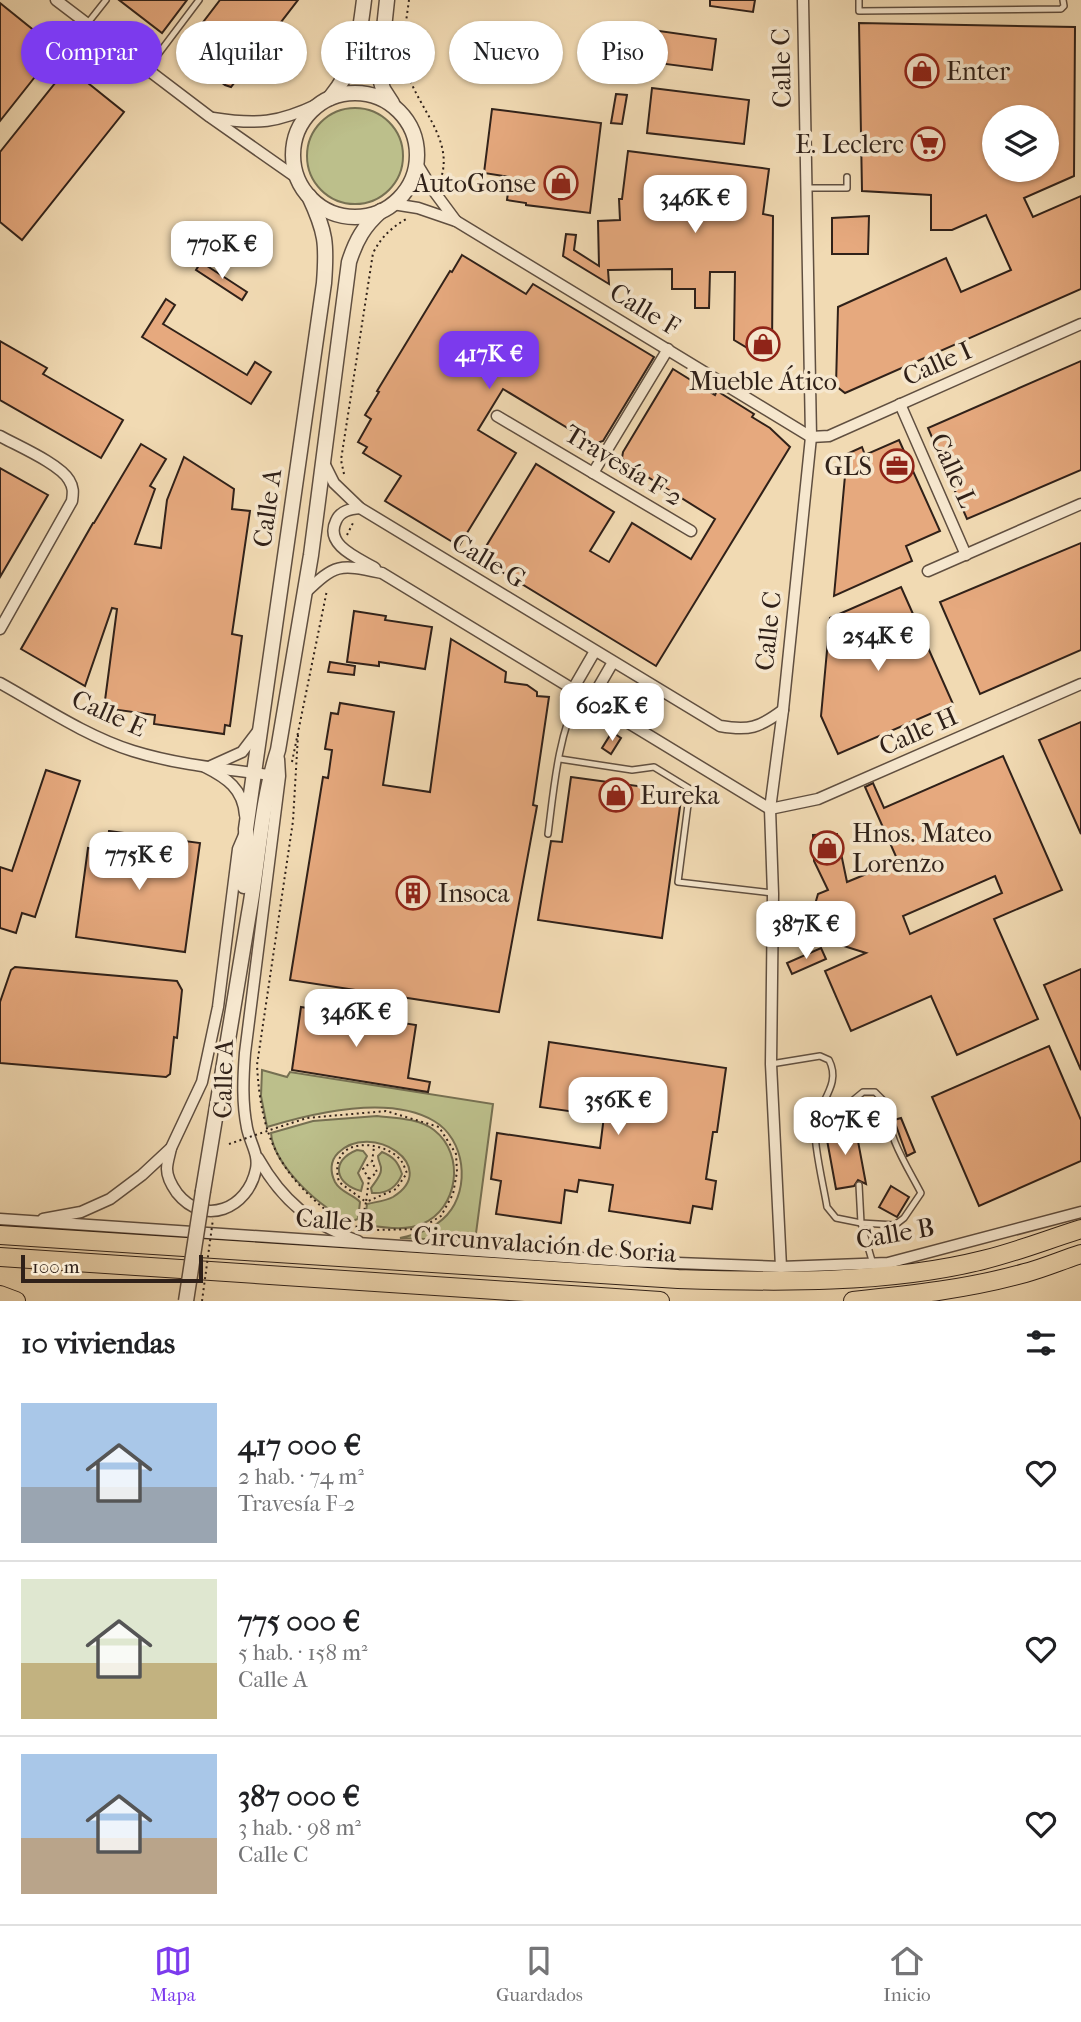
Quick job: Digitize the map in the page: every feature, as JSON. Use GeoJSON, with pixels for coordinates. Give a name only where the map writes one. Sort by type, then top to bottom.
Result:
{"type":"FeatureCollection","features":[{"type":"Feature","properties":{"kind":"highway","name":"Circunvalación de Soria"},"geometry":{"type":"LineString","coordinates":[[0,1235],[678,1279],[781,1282],[904,1273],[983,1260],[1081,1229]]}},
{"type":"Feature","properties":{"kind":"highway"},"geometry":{"type":"LineString","coordinates":[[853,1301],[930,1293],[992,1281],[1026,1273],[1081,1254]]}},
{"type":"Feature","properties":{"kind":"highway","name":"Circunvalación de Soria"},"geometry":{"type":"LineString","coordinates":[[0,1257],[660,1301]]}},
{"type":"Feature","properties":{"kind":"highway"},"geometry":{"type":"LineString","coordinates":[[0,1295],[16,1301]]}},
{"type":"Feature","properties":{"kind":"street"},"geometry":{"type":"LineString","coordinates":[[56,0],[83,21]]}},
{"type":"Feature","properties":{"kind":"street"},"geometry":{"type":"LineString","coordinates":[[297,178],[293,158],[295,138],[304,119],[343,82],[353,62],[364,0]]}},
{"type":"Feature","properties":{"kind":"street"},"geometry":{"type":"LineString","coordinates":[[162,81],[297,178],[309,196],[324,208],[343,215],[362,216],[387,207],[411,181],[416,162],[416,142],[412,132],[383,89],[379,75],[387,0]]}},
{"type":"Feature","properties":{"kind":"street","name":"Calle C"},"geometry":{"type":"LineString","coordinates":[[782,1267],[771,1064],[773,894],[770,809],[811,438],[803,0]]}},
{"type":"Feature","properties":{"kind":"street"},"geometry":{"type":"LineString","coordinates":[[210,117],[263,122],[293,116],[337,95],[357,92],[377,97],[395,107]]}},
{"type":"Feature","properties":{"kind":"street","name":"Calle F"},"geometry":{"type":"LineString","coordinates":[[416,162],[456,220]]}},
{"type":"Feature","properties":{"kind":"street","name":"Calle A"},"geometry":{"type":"LineString","coordinates":[[235,992],[247,851],[246,829],[324,283],[327,246],[321,222],[309,196]]}},
{"type":"Feature","properties":{"kind":"street","name":"Calle F"},"geometry":{"type":"LineString","coordinates":[[387,207],[418,208],[456,220],[811,438]]}},
{"type":"Feature","properties":{"kind":"street","name":"Calle A"},"geometry":{"type":"LineString","coordinates":[[186,1301],[270,775],[278,750],[324,463],[349,261],[357,238],[366,224],[387,207]]}},
{"type":"Feature","properties":{"kind":"street","name":"Calle I"},"geometry":{"type":"LineString","coordinates":[[811,438],[829,436],[1081,324]]}},
{"type":"Feature","properties":{"kind":"street"},"geometry":{"type":"LineString","coordinates":[[593,473],[668,349]]}},
{"type":"Feature","properties":{"kind":"street","name":"Calle L"},"geometry":{"type":"LineString","coordinates":[[900,404],[966,555]]}},
{"type":"Feature","properties":{"kind":"street","name":"Travesía F-2"},"geometry":{"type":"LineString","coordinates":[[497,416],[691,531]]}},
{"type":"Feature","properties":{"kind":"street"},"geometry":{"type":"LineString","coordinates":[[0,436],[60,470],[74,490],[72,501],[0,629]]}},
{"type":"Feature","properties":{"kind":"street","name":"Calle G"},"geometry":{"type":"LineString","coordinates":[[324,463],[334,483],[360,508],[720,726],[745,730],[766,723],[783,710]]}},
{"type":"Feature","properties":{"kind":"street"},"geometry":{"type":"LineString","coordinates":[[928,571],[1081,505]]}},
{"type":"Feature","properties":{"kind":"street"},"geometry":{"type":"LineString","coordinates":[[360,508],[340,514],[335,522],[334,540],[342,548],[770,809]]}},
{"type":"Feature","properties":{"kind":"street"},"geometry":{"type":"LineString","coordinates":[[303,595],[332,570],[347,566],[382,573]]}},
{"type":"Feature","properties":{"kind":"street"},"geometry":{"type":"LineString","coordinates":[[576,691],[595,651]]}},
{"type":"Feature","properties":{"kind":"street"},"geometry":{"type":"LineString","coordinates":[[591,700],[613,662]]}},
{"type":"Feature","properties":{"kind":"street","name":"Calle E"},"geometry":{"type":"LineString","coordinates":[[0,683],[80,728],[131,750],[205,767],[270,775]]}},
{"type":"Feature","properties":{"kind":"street","name":"Calle H"},"geometry":{"type":"LineString","coordinates":[[770,809],[818,799],[1081,684]]}},
{"type":"Feature","properties":{"kind":"street"},"geometry":{"type":"LineString","coordinates":[[205,767],[233,758],[242,752],[261,726]]}},
{"type":"Feature","properties":{"kind":"street","name":"Calle A"},"geometry":{"type":"LineString","coordinates":[[278,750],[280,776],[245,1053],[242,1095],[247,1131],[273,1184],[295,1207],[328,1230],[370,1245]]}},
{"type":"Feature","properties":{"kind":"street","name":"Calle E"},"geometry":{"type":"LineString","coordinates":[[205,767],[223,776],[240,794],[246,829]]}},
{"type":"Feature","properties":{"kind":"street","name":"Calle A"},"geometry":{"type":"LineString","coordinates":[[246,829],[238,849],[218,1007],[202,1082],[171,1148],[167,1170],[171,1185],[184,1202],[193,1207],[216,1211],[233,1207],[247,1192],[256,1170],[257,1156]]}},
{"type":"Feature","properties":{"kind":"street","name":"Calle A"},"geometry":{"type":"LineString","coordinates":[[27,1222],[80,1212],[110,1199],[142,1175],[171,1148]]}},
{"type":"Feature","properties":{"kind":"street","name":"Calle B"},"geometry":{"type":"LineString","coordinates":[[0,1219],[624,1261],[782,1267],[888,1263],[1081,1213]]}},
{"type":"Feature","properties":{"kind":"lane"},"geometry":{"type":"LineString","coordinates":[[89,21],[106,0]]}},
{"type":"Feature","properties":{"kind":"lane"},"geometry":{"type":"LineString","coordinates":[[162,48],[199,0]]}},
{"type":"Feature","properties":{"kind":"lane"},"geometry":{"type":"LineString","coordinates":[[859,0],[859,11],[1061,9],[1064,6],[1063,0]]}},
{"type":"Feature","properties":{"kind":"lane"},"geometry":{"type":"LineString","coordinates":[[805,188],[847,188],[847,177]]}},
{"type":"Feature","properties":{"kind":"lane"},"geometry":{"type":"LineString","coordinates":[[548,834],[560,759],[576,691]]}},
{"type":"Feature","properties":{"kind":"lane"},"geometry":{"type":"LineString","coordinates":[[560,759],[632,770],[654,767],[690,789],[678,882],[773,894]]}},
{"type":"Feature","properties":{"kind":"lane"},"geometry":{"type":"LineString","coordinates":[[771,1064],[820,1056],[829,1060],[834,1074],[832,1086],[819,1108],[814,1129],[827,1208],[836,1218],[895,1225],[904,1218],[921,1193],[887,1119],[887,1104],[875,1091],[863,1092],[846,1106],[846,1126]]}},
{"type":"Feature","properties":{"kind":"lane"},"geometry":{"type":"LineString","coordinates":[[859,1185],[861,1223],[873,1264]]}},
{"type":"Feature","properties":{"kind":"path"},"geometry":{"type":"LineString","coordinates":[[409,0],[404,54],[408,74],[440,139],[442,176],[433,190]]}},
{"type":"Feature","properties":{"kind":"path"},"geometry":{"type":"LineString","coordinates":[[344,477],[341,460],[373,253],[381,238],[418,208]]}},
{"type":"Feature","properties":{"kind":"path"},"geometry":{"type":"LineString","coordinates":[[342,548],[360,508]]}},
{"type":"Feature","properties":{"kind":"path"},"geometry":{"type":"LineString","coordinates":[[332,570],[299,727],[293,821],[257,1065],[262,1116],[273,1149],[296,1182],[337,1219]]}},
{"type":"Feature","properties":{"kind":"path"},"geometry":{"type":"LineString","coordinates":[[223,1147],[307,1118],[386,1111],[439,1128],[456,1153],[457,1172],[453,1194],[441,1216],[419,1229],[377,1230],[345,1224]]}},
{"type":"Feature","properties":{"kind":"path"},"geometry":{"type":"LineString","coordinates":[[355,1145],[374,1147],[391,1153],[401,1160],[407,1172],[396,1189],[366,1202],[339,1182],[337,1163],[346,1149],[355,1145]]}},
{"type":"Feature","properties":{"kind":"path"},"geometry":{"type":"LineString","coordinates":[[369,1179],[377,1172],[372,1162],[374,1147]]}},
{"type":"Feature","properties":{"kind":"path"},"geometry":{"type":"LineString","coordinates":[[360,1227],[369,1179],[363,1168],[372,1162]]}},
{"type":"Feature","properties":{"kind":"path"},"geometry":{"type":"LineString","coordinates":[[202,1301],[214,1209]]}},
{"type":"Feature","properties":{"kind":"green space"},"geometry":{"type":"Polygon","coordinates":[[[355,108],[373,112],[389,122],[399,138],[403,156],[399,174],[389,190],[373,200],[355,204],[337,200],[321,190],[311,174],[307,156],[311,138],[321,122],[337,112],[355,108]]]}},
{"type":"Feature","properties":{"kind":"green space"},"geometry":{"type":"Polygon","coordinates":[[[262,1070],[287,1077],[290,1072],[493,1104],[475,1241],[400,1238],[437,1224],[455,1204],[462,1178],[461,1165],[452,1139],[444,1129],[416,1113],[374,1107],[306,1116],[267,1127],[261,1096],[262,1070]]]}},
{"type":"Feature","properties":{"kind":"green space"},"geometry":{"type":"Polygon","coordinates":[[[377,1116],[407,1119],[428,1126],[444,1141],[451,1153],[454,1181],[450,1194],[434,1217],[422,1224],[410,1228],[389,1228],[369,1225],[365,1220],[367,1204],[393,1197],[406,1185],[410,1173],[406,1161],[396,1151],[367,1142],[352,1144],[335,1156],[332,1174],[335,1182],[340,1189],[360,1202],[358,1219],[352,1221],[327,1208],[301,1186],[280,1159],[271,1133],[313,1121],[377,1116]]]}},
{"type":"Feature","properties":{"kind":"green space"},"geometry":{"type":"Polygon","coordinates":[[[357,1150],[363,1151],[367,1156],[358,1173],[363,1183],[361,1191],[346,1184],[339,1172],[342,1160],[357,1150]]]}},
{"type":"Feature","properties":{"kind":"green space"},"geometry":{"type":"Polygon","coordinates":[[[382,1152],[395,1160],[402,1174],[391,1189],[372,1193],[371,1188],[381,1172],[378,1156],[382,1152]]]}},
{"type":"Feature","properties":{"kind":"building"},"geometry":{"type":"Polygon","coordinates":[[[119,0],[187,0],[162,33],[162,21],[146,21],[119,0]]]}},
{"type":"Feature","properties":{"kind":"building"},"geometry":{"type":"Polygon","coordinates":[[[220,0],[298,0],[282,21],[204,21],[220,0]]]}},
{"type":"Feature","properties":{"kind":"building"},"geometry":{"type":"Polygon","coordinates":[[[710,0],[755,0],[753,12],[710,6],[710,0]]]}},
{"type":"Feature","properties":{"kind":"building"},"geometry":{"type":"Polygon","coordinates":[[[0,3],[22,21],[21,84],[29,84],[0,121],[0,3]]]}},
{"type":"Feature","properties":{"kind":"building","name":"E. Leclerc"},"geometry":{"type":"Polygon","coordinates":[[[859,23],[1075,27],[1074,176],[1024,198],[1033,217],[1081,196],[1081,289],[845,393],[836,386],[838,307],[946,258],[961,292],[1011,270],[986,215],[952,230],[931,230],[931,195],[862,191],[859,23]]]}},
{"type":"Feature","properties":{"kind":"building"},"geometry":{"type":"Polygon","coordinates":[[[668,32],[716,39],[712,70],[668,64],[668,32]]]}},
{"type":"Feature","properties":{"kind":"building"},"geometry":{"type":"Polygon","coordinates":[[[54,84],[89,84],[124,112],[22,240],[0,222],[0,152],[54,84]]]}},
{"type":"Feature","properties":{"kind":"building"},"geometry":{"type":"Polygon","coordinates":[[[652,88],[749,100],[744,144],[647,133],[652,88]]]}},
{"type":"Feature","properties":{"kind":"building"},"geometry":{"type":"Polygon","coordinates":[[[616,94],[627,95],[622,124],[611,123],[616,94]]]}},
{"type":"Feature","properties":{"kind":"building"},"geometry":{"type":"Polygon","coordinates":[[[492,109],[601,123],[590,213],[507,200],[510,177],[484,173],[492,109]]]}},
{"type":"Feature","properties":{"kind":"building"},"geometry":{"type":"Polygon","coordinates":[[[628,151],[769,169],[763,214],[773,216],[772,350],[764,358],[734,340],[735,272],[710,272],[709,308],[695,308],[695,289],[672,289],[672,269],[608,270],[609,284],[563,256],[566,234],[576,235],[574,250],[599,266],[598,221],[620,220],[619,199],[622,199],[628,151]],[[655,190],[655,216],[735,217],[735,200],[655,190]]]}},
{"type":"Feature","properties":{"kind":"building"},"geometry":{"type":"Polygon","coordinates":[[[869,216],[868,254],[832,254],[832,218],[869,216]]]}},
{"type":"Feature","properties":{"kind":"building"},"geometry":{"type":"Polygon","coordinates":[[[462,255],[526,294],[533,284],[654,357],[603,441],[594,444],[503,389],[478,430],[516,453],[459,546],[385,501],[401,476],[363,453],[367,447],[358,442],[371,419],[365,415],[379,392],[377,391],[462,255]]]}},
{"type":"Feature","properties":{"kind":"building"},"geometry":{"type":"Polygon","coordinates":[[[201,262],[247,292],[242,300],[196,270],[201,262]]]}},
{"type":"Feature","properties":{"kind":"building"},"geometry":{"type":"Polygon","coordinates":[[[166,299],[175,305],[163,324],[247,375],[255,362],[271,372],[251,404],[142,337],[166,299]]]}},
{"type":"Feature","properties":{"kind":"building"},"geometry":{"type":"Polygon","coordinates":[[[0,341],[47,368],[43,374],[123,420],[101,458],[0,400],[0,341]]]}},
{"type":"Feature","properties":{"kind":"building"},"geometry":{"type":"Polygon","coordinates":[[[1081,361],[1081,470],[967,519],[928,428],[1081,361]]]}},
{"type":"Feature","properties":{"kind":"building"},"geometry":{"type":"Polygon","coordinates":[[[673,369],[715,395],[717,391],[754,414],[752,417],[770,428],[790,447],[656,666],[479,558],[536,464],[614,512],[590,551],[609,562],[632,523],[691,559],[715,519],[627,464],[622,458],[623,452],[673,369]]]}},
{"type":"Feature","properties":{"kind":"building"},"geometry":{"type":"Polygon","coordinates":[[[899,440],[940,531],[906,546],[912,561],[834,596],[847,454],[862,447],[865,455],[899,440]]]}},
{"type":"Feature","properties":{"kind":"building"},"geometry":{"type":"Polygon","coordinates":[[[141,444],[166,459],[150,486],[155,489],[135,544],[161,548],[167,500],[184,457],[234,489],[232,509],[250,511],[232,634],[242,636],[230,726],[225,725],[224,734],[154,724],[155,715],[104,708],[117,609],[112,608],[85,686],[21,649],[141,444]]]}},
{"type":"Feature","properties":{"kind":"building"},"geometry":{"type":"Polygon","coordinates":[[[0,468],[48,495],[0,577],[0,468]]]}},
{"type":"Feature","properties":{"kind":"building"},"geometry":{"type":"Polygon","coordinates":[[[1081,543],[1081,650],[980,694],[940,602],[1081,543]]]}},
{"type":"Feature","properties":{"kind":"building"},"geometry":{"type":"Polygon","coordinates":[[[901,587],[953,704],[838,754],[821,716],[830,618],[901,587]]]}},
{"type":"Feature","properties":{"kind":"building"},"geometry":{"type":"Polygon","coordinates":[[[354,611],[386,616],[385,620],[432,627],[425,669],[379,662],[379,666],[347,662],[354,611]]]}},
{"type":"Feature","properties":{"kind":"building","name":"Insoca"},"geometry":{"type":"Polygon","coordinates":[[[451,639],[506,672],[505,682],[527,685],[537,692],[537,696],[549,697],[533,805],[537,806],[499,1012],[290,980],[323,777],[328,778],[332,750],[325,749],[331,713],[338,714],[340,703],[394,712],[383,785],[430,792],[451,639]]]}},
{"type":"Feature","properties":{"kind":"building"},"geometry":{"type":"Polygon","coordinates":[[[330,662],[355,666],[354,675],[328,672],[330,662]]]}},
{"type":"Feature","properties":{"kind":"building"},"geometry":{"type":"Polygon","coordinates":[[[1081,722],[1081,834],[1039,740],[1081,722]]]}},
{"type":"Feature","properties":{"kind":"building"},"geometry":{"type":"Polygon","coordinates":[[[612,732],[621,738],[611,754],[602,748],[612,732]]]}},
{"type":"Feature","properties":{"kind":"building"},"geometry":{"type":"Polygon","coordinates":[[[1003,756],[1062,890],[994,919],[1038,1019],[957,1055],[931,996],[851,1031],[825,971],[866,953],[834,943],[816,901],[818,894],[828,890],[814,861],[813,835],[837,834],[847,882],[898,861],[865,787],[873,783],[884,808],[1003,756]],[[995,876],[903,916],[910,934],[1002,893],[995,876]]]}},
{"type":"Feature","properties":{"kind":"building"},"geometry":{"type":"Polygon","coordinates":[[[46,770],[80,781],[35,917],[22,913],[16,933],[0,928],[0,867],[12,871],[46,770]]]}},
{"type":"Feature","properties":{"kind":"building"},"geometry":{"type":"Polygon","coordinates":[[[571,777],[682,792],[662,938],[538,920],[551,841],[562,842],[571,777]]]}},
{"type":"Feature","properties":{"kind":"building"},"geometry":{"type":"Polygon","coordinates":[[[109,831],[200,843],[185,952],[76,937],[88,848],[106,851],[109,831]]]}},
{"type":"Feature","properties":{"kind":"building"},"geometry":{"type":"Polygon","coordinates":[[[821,948],[826,959],[792,974],[787,963],[821,948]]]}},
{"type":"Feature","properties":{"kind":"building"},"geometry":{"type":"Polygon","coordinates":[[[15,967],[177,981],[182,990],[170,1074],[166,1077],[0,1063],[0,1002],[11,970],[15,967]]]}},
{"type":"Feature","properties":{"kind":"building"},"geometry":{"type":"Polygon","coordinates":[[[1081,969],[1081,1070],[1044,985],[1081,969]]]}},
{"type":"Feature","properties":{"kind":"building"},"geometry":{"type":"Polygon","coordinates":[[[301,1007],[416,1025],[408,1078],[430,1082],[428,1092],[292,1070],[301,1007]]]}},
{"type":"Feature","properties":{"kind":"building"},"geometry":{"type":"Polygon","coordinates":[[[549,1042],[726,1068],[717,1132],[713,1132],[706,1179],[716,1181],[712,1209],[693,1206],[690,1223],[609,1211],[613,1185],[579,1180],[577,1192],[565,1190],[561,1223],[496,1214],[501,1181],[491,1179],[497,1133],[600,1148],[604,1116],[540,1107],[549,1042]]]}},
{"type":"Feature","properties":{"kind":"building"},"geometry":{"type":"Polygon","coordinates":[[[1049,1046],[1081,1120],[1081,1161],[979,1206],[932,1097],[1049,1046]]]}},
{"type":"Feature","properties":{"kind":"building"},"geometry":{"type":"Polygon","coordinates":[[[901,1118],[915,1152],[907,1156],[894,1120],[901,1118]]]}},
{"type":"Feature","properties":{"kind":"building"},"geometry":{"type":"Polygon","coordinates":[[[855,1125],[866,1184],[858,1180],[854,1186],[836,1189],[825,1129],[842,1127],[848,1131],[855,1125]]]}},
{"type":"Feature","properties":{"kind":"building"},"geometry":{"type":"Polygon","coordinates":[[[891,1186],[909,1197],[897,1217],[879,1207],[891,1186]]]}},
{"type":"Feature","properties":{"kind":"place","name":"Enter"},"geometry":{"type":"Point","coordinates":[922,71]}},
{"type":"Feature","properties":{"kind":"place","name":"E. Leclerc"},"geometry":{"type":"Point","coordinates":[928,144]}},
{"type":"Feature","properties":{"kind":"place","name":"AutoGonse"},"geometry":{"type":"Point","coordinates":[561,183]}},
{"type":"Feature","properties":{"kind":"place","name":"Mueble Ático"},"geometry":{"type":"Point","coordinates":[763,344]}},
{"type":"Feature","properties":{"kind":"place","name":"GLS"},"geometry":{"type":"Point","coordinates":[897,466]}},
{"type":"Feature","properties":{"kind":"place","name":"Eureka"},"geometry":{"type":"Point","coordinates":[616,795]}},
{"type":"Feature","properties":{"kind":"place","name":"Hnos. Mateo Lorenzo"},"geometry":{"type":"Point","coordinates":[827,848]}},
{"type":"Feature","properties":{"kind":"place","name":"Insoca"},"geometry":{"type":"Point","coordinates":[413,893]}}]}
